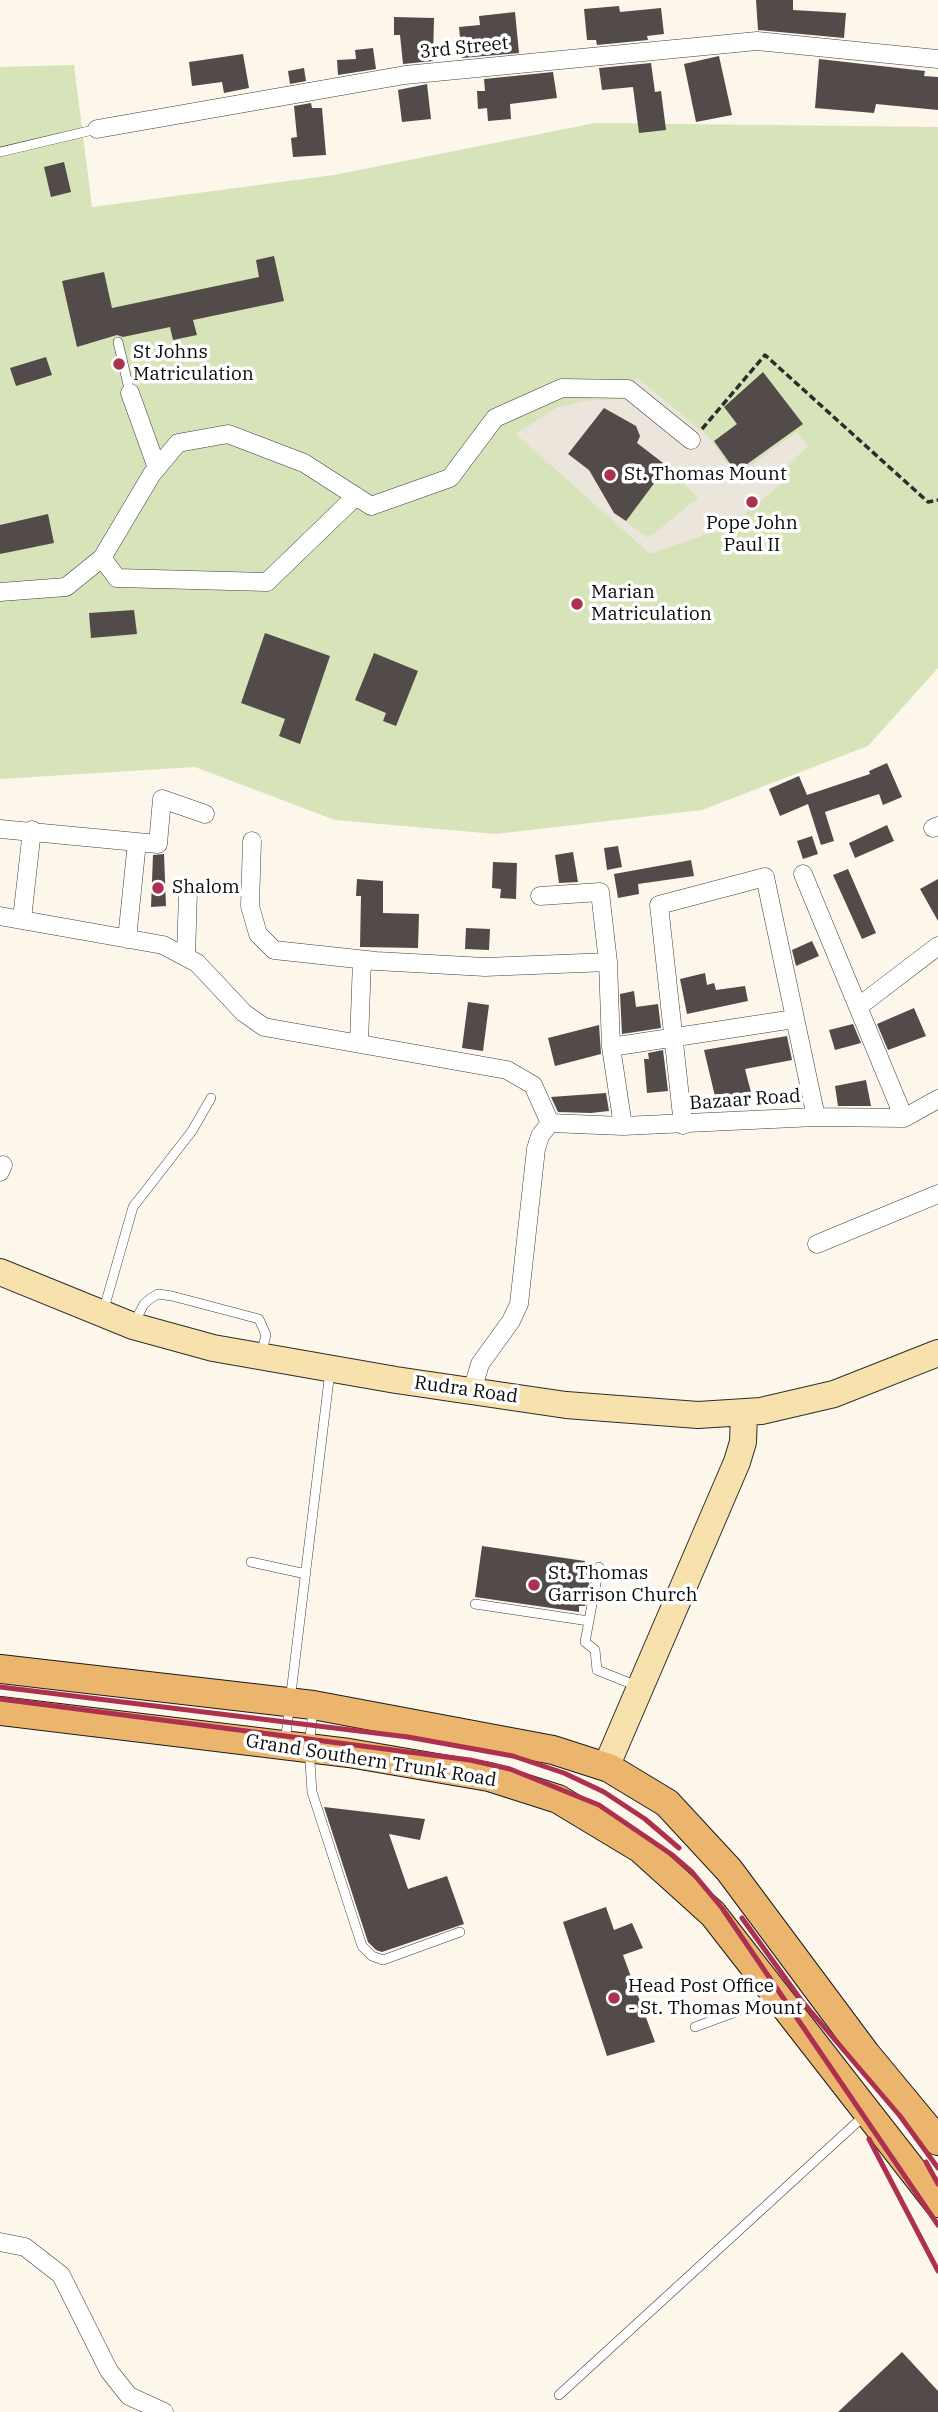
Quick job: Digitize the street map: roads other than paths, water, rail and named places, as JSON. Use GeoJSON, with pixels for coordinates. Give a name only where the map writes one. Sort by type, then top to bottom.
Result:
{"type":"FeatureCollection","features":[{"type":"Feature","properties":{"kind":"main road"},"geometry":{"type":"LineString","coordinates":[[0,1669],[302,1703],[553,1750],[606,1767],[667,1803],[729,1870],[866,2054],[938,2141]]}},
{"type":"Feature","properties":{"kind":"main road","name":"Grand Southern Trunk Road"},"geometry":{"type":"LineString","coordinates":[[0,1711],[349,1754],[489,1777],[558,1799],[651,1857],[713,1914],[938,2203]]}},
{"type":"Feature","properties":{"kind":"main road"},"geometry":{"type":"LineString","coordinates":[[349,1754],[354,1712]]}},
{"type":"Feature","properties":{"kind":"street","name":"3rd Street"},"geometry":{"type":"LineString","coordinates":[[97,129],[405,75],[757,41],[938,59]]}},
{"type":"Feature","properties":{"kind":"street"},"geometry":{"type":"LineString","coordinates":[[0,592],[66,587],[102,558],[157,468],[178,443],[228,435],[304,463],[371,506],[450,478],[495,418],[562,388],[628,389],[691,440]]}},
{"type":"Feature","properties":{"kind":"street"},"geometry":{"type":"LineString","coordinates":[[130,393],[157,468]]}},
{"type":"Feature","properties":{"kind":"street"},"geometry":{"type":"LineString","coordinates":[[102,558],[117,578],[267,582],[356,496]]}},
{"type":"Feature","properties":{"kind":"street"},"geometry":{"type":"LineString","coordinates":[[0,829],[158,844],[162,799],[205,814]]}},
{"type":"Feature","properties":{"kind":"street"},"geometry":{"type":"LineString","coordinates":[[22,919],[32,830]]}},
{"type":"Feature","properties":{"kind":"street"},"geometry":{"type":"LineString","coordinates":[[252,841],[250,906],[258,934],[274,950],[362,960],[485,967],[608,962]]}},
{"type":"Feature","properties":{"kind":"street"},"geometry":{"type":"LineString","coordinates":[[127,939],[137,842]]}},
{"type":"Feature","properties":{"kind":"street"},"geometry":{"type":"LineString","coordinates":[[803,874],[904,1118]]}},
{"type":"Feature","properties":{"kind":"street"},"geometry":{"type":"LineString","coordinates":[[683,1125],[659,905],[765,877],[816,1117]]}},
{"type":"Feature","properties":{"kind":"street"},"geometry":{"type":"LineString","coordinates":[[186,957],[188,891]]}},
{"type":"Feature","properties":{"kind":"street"},"geometry":{"type":"LineString","coordinates":[[540,896],[600,892],[608,962],[611,1047],[623,1126]]}},
{"type":"Feature","properties":{"kind":"street"},"geometry":{"type":"LineString","coordinates":[[0,916],[163,945],[197,963],[244,1013],[264,1027],[507,1069],[533,1084],[550,1122],[540,1136],[536,1149],[519,1304],[511,1321],[480,1364],[472,1391]]}},
{"type":"Feature","properties":{"kind":"street"},"geometry":{"type":"LineString","coordinates":[[858,1007],[938,946]]}},
{"type":"Feature","properties":{"kind":"street"},"geometry":{"type":"LineString","coordinates":[[359,1044],[362,960]]}},
{"type":"Feature","properties":{"kind":"street"},"geometry":{"type":"LineString","coordinates":[[611,1047],[794,1019]]}},
{"type":"Feature","properties":{"kind":"street","name":"Bazaar Road"},"geometry":{"type":"LineString","coordinates":[[550,1122],[623,1126],[816,1117],[904,1118],[938,1099]]}},
{"type":"Feature","properties":{"kind":"street"},"geometry":{"type":"LineString","coordinates":[[817,1244],[938,1194]]}},
{"type":"Feature","properties":{"kind":"street","name":"Rudra Road"},"geometry":{"type":"LineString","coordinates":[[0,1272],[133,1326],[213,1348],[566,1405],[698,1415],[744,1413],[789,1406],[834,1394],[938,1353]]}},
{"type":"Feature","properties":{"kind":"street"},"geometry":{"type":"LineString","coordinates":[[606,1767],[737,1462],[743,1442],[744,1413]]}},
{"type":"Feature","properties":{"kind":"street"},"geometry":{"type":"LineString","coordinates":[[0,2242],[25,2247],[61,2275],[109,2371],[129,2396],[164,2412]]}},
{"type":"Feature","properties":{"kind":"lane","name":"3rd Street"},"geometry":{"type":"LineString","coordinates":[[0,152],[97,129]]}},
{"type":"Feature","properties":{"kind":"lane"},"geometry":{"type":"LineString","coordinates":[[118,342],[130,393]]}},
{"type":"Feature","properties":{"kind":"lane"},"geometry":{"type":"LineString","coordinates":[[102,1314],[133,1207],[192,1131],[211,1098]]}},
{"type":"Feature","properties":{"kind":"lane"},"geometry":{"type":"LineString","coordinates":[[133,1326],[150,1298],[158,1294],[172,1296],[259,1318],[266,1335],[261,1357]]}},
{"type":"Feature","properties":{"kind":"lane"},"geometry":{"type":"LineString","coordinates":[[330,1369],[306,1574],[302,1703],[297,1746],[362,1946],[372,1956],[383,1959],[460,1932]]}},
{"type":"Feature","properties":{"kind":"lane"},"geometry":{"type":"LineString","coordinates":[[251,1562],[306,1574]]}},
{"type":"Feature","properties":{"kind":"lane"},"geometry":{"type":"LineString","coordinates":[[599,1567],[585,1643],[595,1650],[597,1670],[640,1687]]}},
{"type":"Feature","properties":{"kind":"lane"},"geometry":{"type":"LineString","coordinates":[[475,1604],[589,1621]]}},
{"type":"Feature","properties":{"kind":"lane"},"geometry":{"type":"LineString","coordinates":[[297,1746],[302,1703]]}},
{"type":"Feature","properties":{"kind":"lane"},"geometry":{"type":"LineString","coordinates":[[695,2027],[775,1997]]}},
{"type":"Feature","properties":{"kind":"lane"},"geometry":{"type":"LineString","coordinates":[[559,2395],[869,2112]]}},
{"type":"Feature","properties":{"kind":"railway"},"geometry":{"type":"LineString","coordinates":[[0,1687],[408,1737],[513,1756],[564,1773],[604,1792],[645,1819],[679,1848]]}},
{"type":"Feature","properties":{"kind":"railway"},"geometry":{"type":"LineString","coordinates":[[0,1699],[470,1760],[510,1769],[599,1805],[671,1854],[692,1872],[722,1908],[938,2225]]}},
{"type":"Feature","properties":{"kind":"railway"},"geometry":{"type":"LineString","coordinates":[[742,1918],[801,2000],[900,2116],[938,2168]]}},
{"type":"Feature","properties":{"kind":"railway"},"geometry":{"type":"LineString","coordinates":[[869,2139],[938,2271]]}},
{"type":"Feature","properties":{"kind":"railway"},"geometry":{"type":"LineString","coordinates":[[926,2162],[938,2184]]}},
{"type":"Feature","properties":{"kind":"place","name":"St Johns Matriculation"},"geometry":{"type":"Point","coordinates":[119,364]}},
{"type":"Feature","properties":{"kind":"place","name":"St. Thomas Mount"},"geometry":{"type":"Point","coordinates":[610,475]}},
{"type":"Feature","properties":{"kind":"place","name":"Pope John Paul II"},"geometry":{"type":"Point","coordinates":[752,502]}},
{"type":"Feature","properties":{"kind":"place","name":"Marian Matriculation"},"geometry":{"type":"Point","coordinates":[577,604]}},
{"type":"Feature","properties":{"kind":"place","name":"Shalom"},"geometry":{"type":"Point","coordinates":[158,888]}},
{"type":"Feature","properties":{"kind":"place","name":"St. Thomas Garrison Church"},"geometry":{"type":"Point","coordinates":[534,1585]}},
{"type":"Feature","properties":{"kind":"place","name":"Head Post Office - St. Thomas Mount"},"geometry":{"type":"Point","coordinates":[614,1998]}}]}
